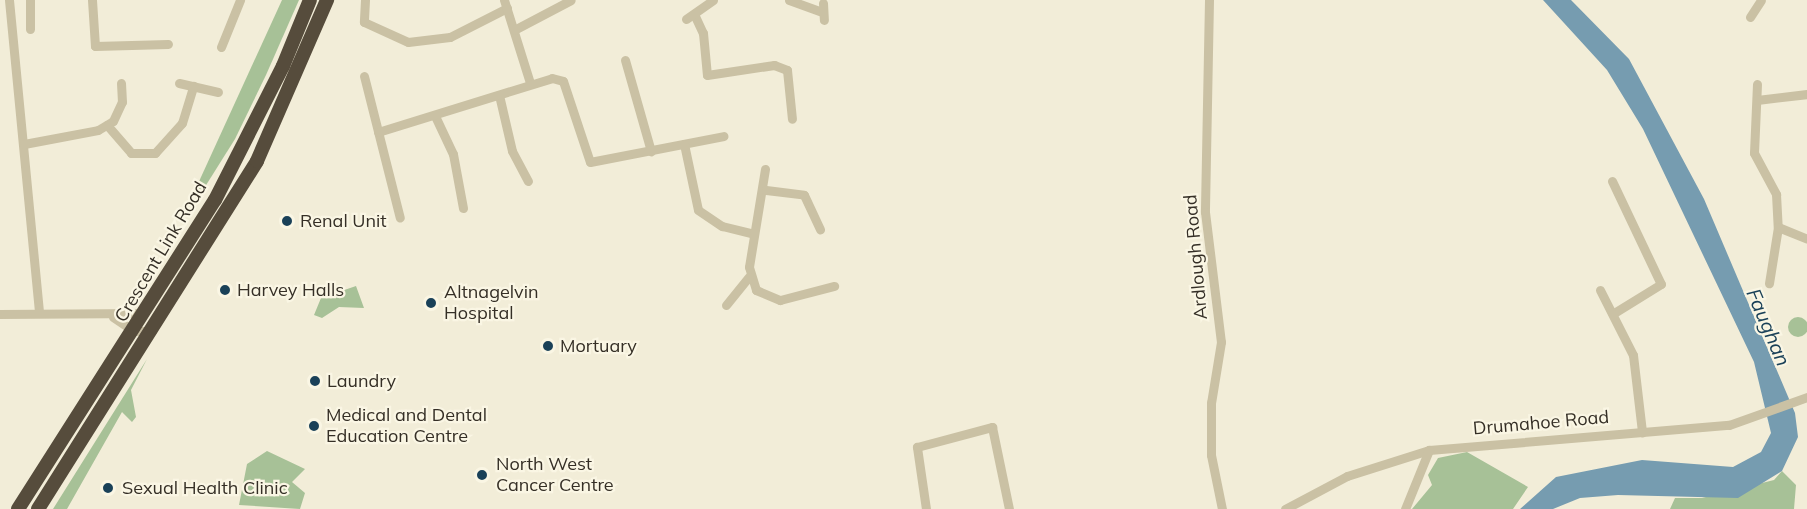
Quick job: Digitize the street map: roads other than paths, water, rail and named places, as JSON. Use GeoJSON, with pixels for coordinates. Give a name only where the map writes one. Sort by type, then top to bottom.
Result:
{"type":"FeatureCollection","features":[{"type":"Feature","properties":{"kind":"highway","name":"Crescent Link Road"},"geometry":{"type":"LineString","coordinates":[[18,509],[134,331],[214,200],[283,66],[310,0]]}},
{"type":"Feature","properties":{"kind":"highway","name":"Crescent Link Road"},"geometry":{"type":"LineString","coordinates":[[38,509],[260,156],[327,0]]}},
{"type":"Feature","properties":{"kind":"street"},"geometry":{"type":"LineString","coordinates":[[9,0],[39,310]]}},
{"type":"Feature","properties":{"kind":"street"},"geometry":{"type":"LineString","coordinates":[[30,0],[30,29]]}},
{"type":"Feature","properties":{"kind":"street"},"geometry":{"type":"LineString","coordinates":[[92,0],[95,46],[168,44]]}},
{"type":"Feature","properties":{"kind":"street"},"geometry":{"type":"LineString","coordinates":[[221,46],[240,0]]}},
{"type":"Feature","properties":{"kind":"street"},"geometry":{"type":"LineString","coordinates":[[365,0],[364,22],[408,42],[450,37],[505,4],[530,83]]}},
{"type":"Feature","properties":{"kind":"street"},"geometry":{"type":"LineString","coordinates":[[514,30],[571,0]]}},
{"type":"Feature","properties":{"kind":"street"},"geometry":{"type":"LineString","coordinates":[[713,0],[690,17],[703,33],[707,75],[774,65],[787,70],[792,119]]}},
{"type":"Feature","properties":{"kind":"street"},"geometry":{"type":"LineString","coordinates":[[789,0],[822,11]]}},
{"type":"Feature","properties":{"kind":"street","name":"Ardlough Road"},"geometry":{"type":"LineString","coordinates":[[1209,0],[1205,212],[1221,342],[1211,403],[1211,455],[1222,509]]}},
{"type":"Feature","properties":{"kind":"street"},"geometry":{"type":"LineString","coordinates":[[1750,17],[1761,0]]}},
{"type":"Feature","properties":{"kind":"street"},"geometry":{"type":"LineString","coordinates":[[625,60],[651,151]]}},
{"type":"Feature","properties":{"kind":"street"},"geometry":{"type":"LineString","coordinates":[[364,76],[400,218]]}},
{"type":"Feature","properties":{"kind":"street"},"geometry":{"type":"LineString","coordinates":[[378,132],[435,116],[530,83],[563,81],[590,162],[724,136]]}},
{"type":"Feature","properties":{"kind":"street"},"geometry":{"type":"LineString","coordinates":[[24,144],[107,124],[122,102],[121,82]]}},
{"type":"Feature","properties":{"kind":"street"},"geometry":{"type":"LineString","coordinates":[[179,83],[218,92]]}},
{"type":"Feature","properties":{"kind":"street"},"geometry":{"type":"LineString","coordinates":[[1757,84],[1754,153],[1776,194],[1778,227],[1769,283]]}},
{"type":"Feature","properties":{"kind":"street"},"geometry":{"type":"LineString","coordinates":[[107,124],[131,153],[155,153],[182,123],[193,86]]}},
{"type":"Feature","properties":{"kind":"street"},"geometry":{"type":"LineString","coordinates":[[499,94],[512,151],[528,181]]}},
{"type":"Feature","properties":{"kind":"street"},"geometry":{"type":"LineString","coordinates":[[1756,100],[1807,94]]}},
{"type":"Feature","properties":{"kind":"street"},"geometry":{"type":"LineString","coordinates":[[435,116],[453,154],[463,208]]}},
{"type":"Feature","properties":{"kind":"street"},"geometry":{"type":"LineString","coordinates":[[684,144],[698,210],[722,226],[754,234]]}},
{"type":"Feature","properties":{"kind":"street"},"geometry":{"type":"LineString","coordinates":[[726,305],[749,277],[754,234],[766,190],[765,170]]}},
{"type":"Feature","properties":{"kind":"street"},"geometry":{"type":"LineString","coordinates":[[1612,181],[1661,284],[1614,313]]}},
{"type":"Feature","properties":{"kind":"street"},"geometry":{"type":"LineString","coordinates":[[766,190],[804,195],[820,229]]}},
{"type":"Feature","properties":{"kind":"street"},"geometry":{"type":"LineString","coordinates":[[1778,227],[1807,238]]}},
{"type":"Feature","properties":{"kind":"street"},"geometry":{"type":"LineString","coordinates":[[749,277],[756,290],[780,300],[834,286]]}},
{"type":"Feature","properties":{"kind":"street"},"geometry":{"type":"LineString","coordinates":[[1600,290],[1614,313],[1633,355],[1642,432]]}},
{"type":"Feature","properties":{"kind":"street"},"geometry":{"type":"LineString","coordinates":[[0,314],[39,310],[113,317],[146,312]]}},
{"type":"Feature","properties":{"kind":"street"},"geometry":{"type":"LineString","coordinates":[[113,317],[134,331],[152,331]]}},
{"type":"Feature","properties":{"kind":"street","name":"Drumahoe Road"},"geometry":{"type":"LineString","coordinates":[[1285,509],[1347,476],[1429,450],[1729,425],[1803,398]]}},
{"type":"Feature","properties":{"kind":"street"},"geometry":{"type":"LineString","coordinates":[[926,509],[917,447],[992,427],[1009,509]]}},
{"type":"Feature","properties":{"kind":"street"},"geometry":{"type":"LineString","coordinates":[[1405,509],[1429,450]]}},
{"type":"Feature","properties":{"kind":"water"},"geometry":{"type":"Polygon","coordinates":[[[1543,0],[1571,0],[1629,59],[1704,199],[1795,413],[1798,437],[1782,471],[1738,498],[1618,495],[1580,498],[1553,509],[1520,509],[1556,477],[1642,460],[1733,467],[1761,452],[1771,433],[1754,362],[1643,129],[1607,70],[1543,0]]]}},
{"type":"Feature","properties":{"kind":"place","name":"Renal Unit"},"geometry":{"type":"Point","coordinates":[287,221]}},
{"type":"Feature","properties":{"kind":"place","name":"Harvey Halls"},"geometry":{"type":"Point","coordinates":[225,290]}},
{"type":"Feature","properties":{"kind":"place","name":"Altnagelvin Hospital"},"geometry":{"type":"Point","coordinates":[431,303]}},
{"type":"Feature","properties":{"kind":"place","name":"Mortuary"},"geometry":{"type":"Point","coordinates":[548,346]}},
{"type":"Feature","properties":{"kind":"place","name":"Laundry"},"geometry":{"type":"Point","coordinates":[315,381]}},
{"type":"Feature","properties":{"kind":"place","name":"Medical and Dental Education Centre"},"geometry":{"type":"Point","coordinates":[314,426]}},
{"type":"Feature","properties":{"kind":"place","name":"North West Cancer Centre"},"geometry":{"type":"Point","coordinates":[482,475]}},
{"type":"Feature","properties":{"kind":"place","name":"Sexual Health Clinic"},"geometry":{"type":"Point","coordinates":[108,488]}},
{"type":"Feature","properties":{"kind":"water label","name":"Faughan"},"geometry":{"type":"Point","coordinates":[1769,327]}}]}
